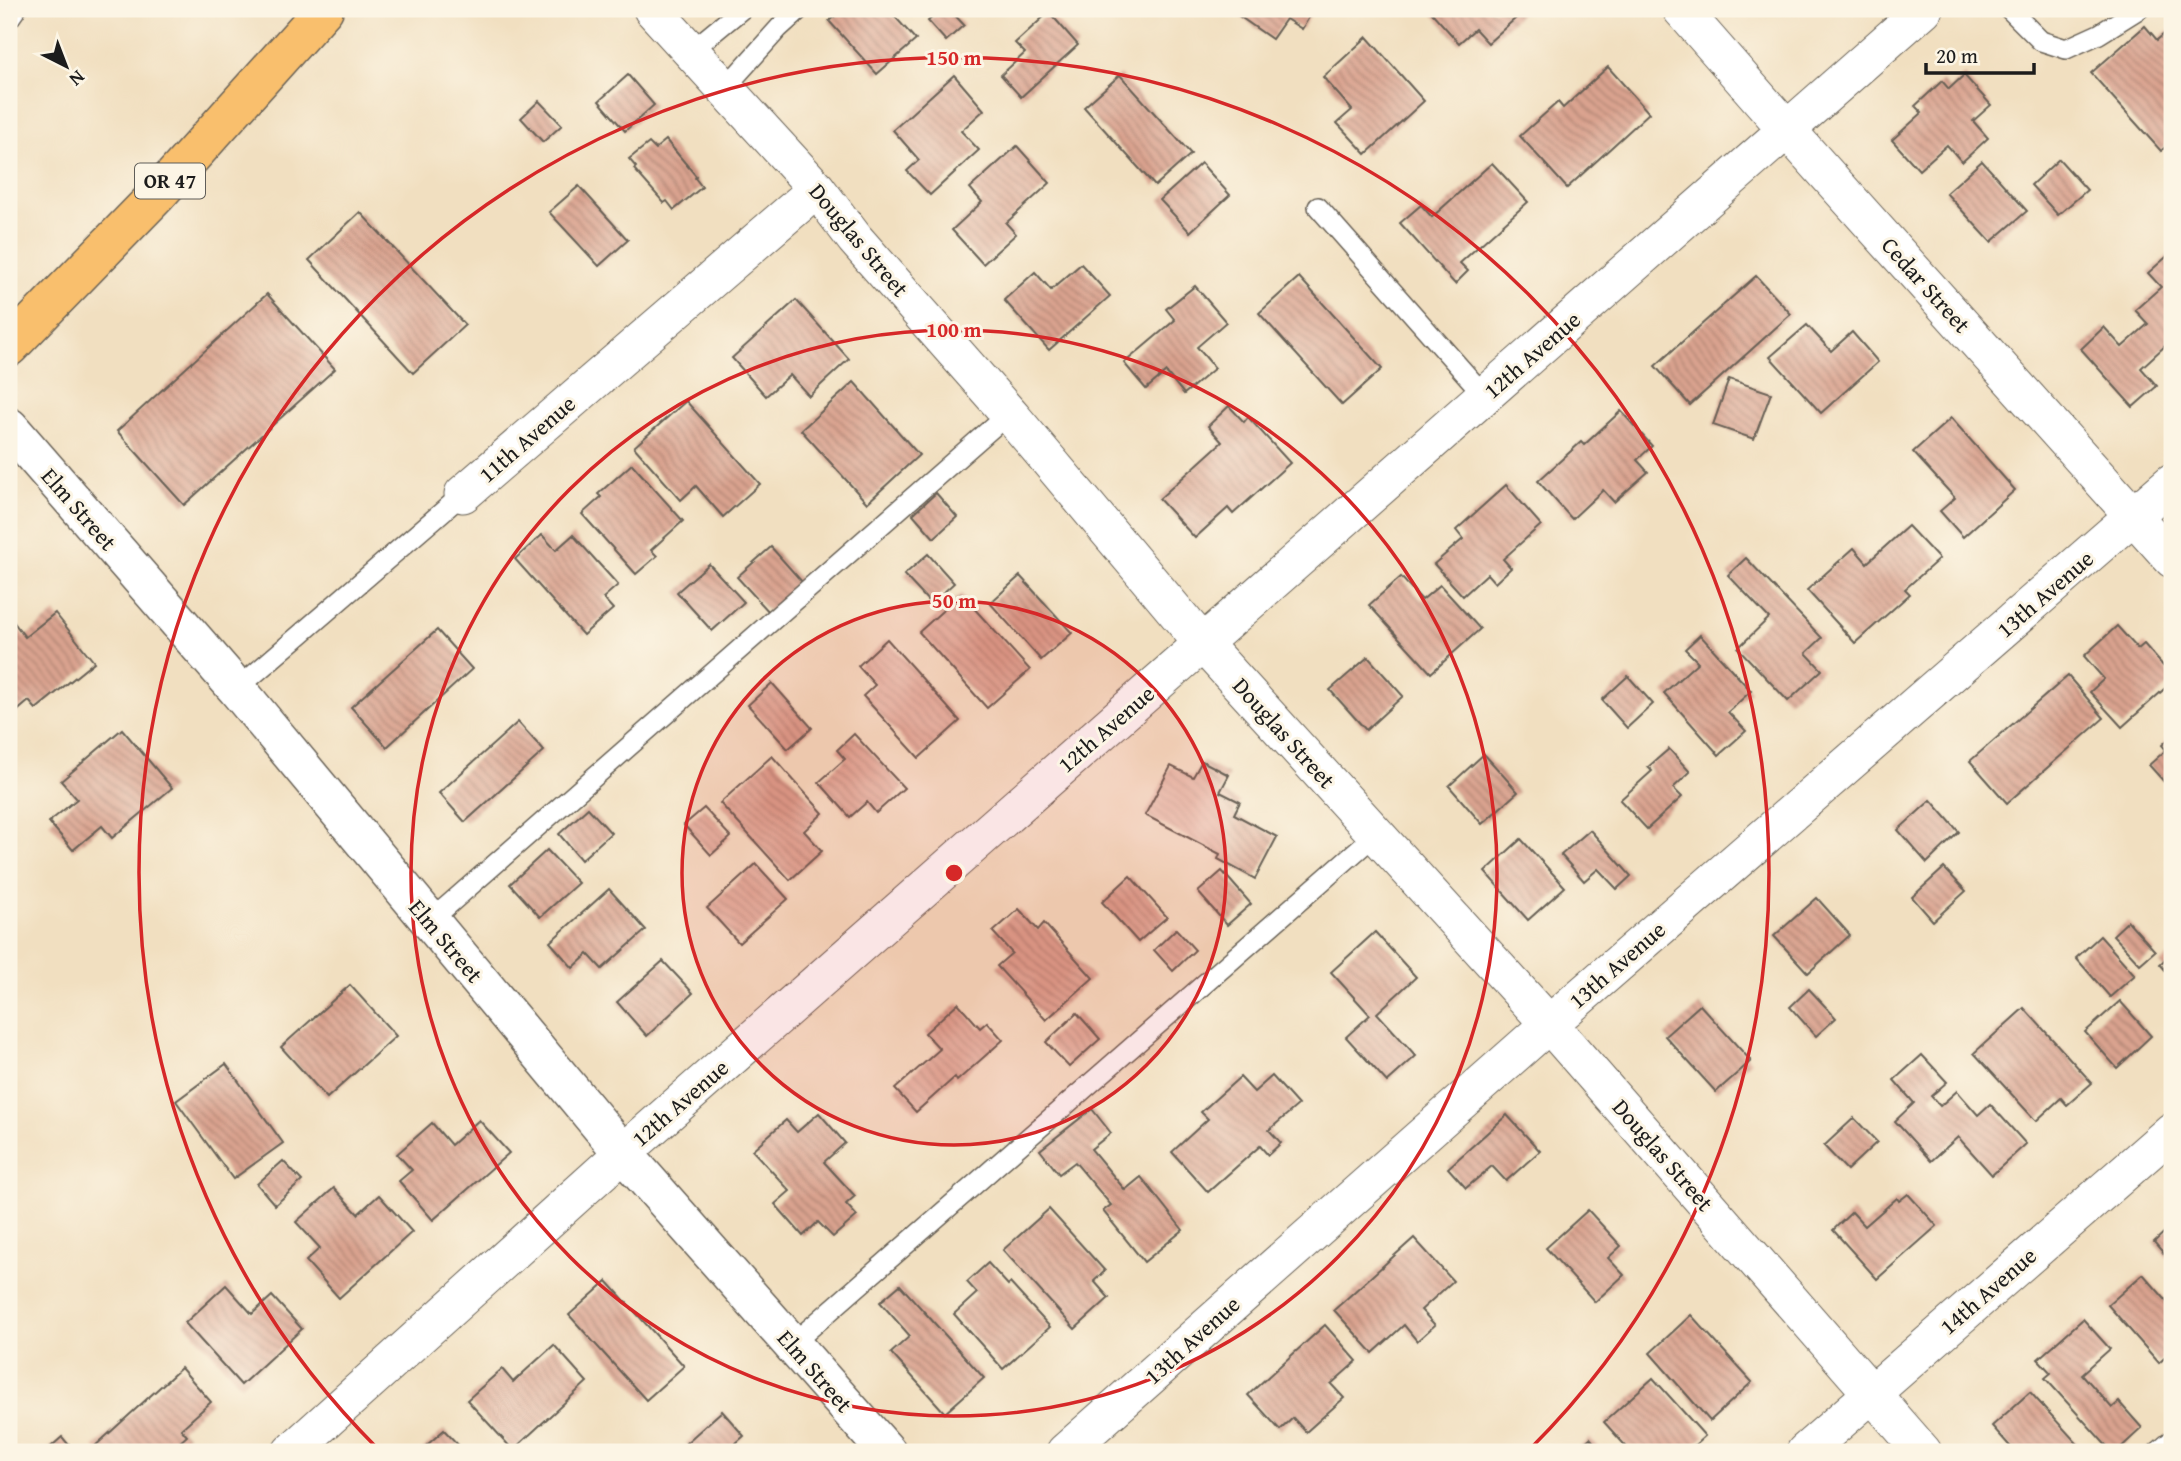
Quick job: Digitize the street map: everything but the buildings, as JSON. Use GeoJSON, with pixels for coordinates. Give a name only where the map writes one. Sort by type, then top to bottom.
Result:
{"type":"FeatureCollection","features":[{"type":"Feature","properties":{"kind":"highway","name":"OR 47"},"geometry":{"type":"LineString","coordinates":[[9,347],[156,196],[324,9]]}},
{"type":"Feature","properties":{"kind":"street","name":"Douglas Street"},"geometry":{"type":"LineString","coordinates":[[652,9],[817,189],[855,239],[1009,413],[1203,643],[1549,1024],[1923,1452]]}},
{"type":"Feature","properties":{"kind":"street","name":"Cedar Street"},"geometry":{"type":"LineString","coordinates":[[1681,9],[1787,131],[2172,559]]}},
{"type":"Feature","properties":{"kind":"street","name":"12th Avenue"},"geometry":{"type":"LineString","coordinates":[[291,1452],[623,1153],[1924,9]]}},
{"type":"Feature","properties":{"kind":"street","name":"11th Avenue"},"geometry":{"type":"LineString","coordinates":[[463,494],[817,189]]}},
{"type":"Feature","properties":{"kind":"street","name":"Elm Street"},"geometry":{"type":"LineString","coordinates":[[9,427],[237,689],[623,1153],[887,1452]]}},
{"type":"Feature","properties":{"kind":"street","name":"13th Avenue"},"geometry":{"type":"LineString","coordinates":[[1065,1452],[1549,1024],[2172,482]]}},
{"type":"Feature","properties":{"kind":"street","name":"14th Avenue"},"geometry":{"type":"LineString","coordinates":[[1805,1452],[2172,1131]]}},
{"type":"Feature","properties":{"kind":"lane"},"geometry":{"type":"LineString","coordinates":[[9,19],[16,9]]}},
{"type":"Feature","properties":{"kind":"lane"},"geometry":{"type":"LineString","coordinates":[[691,51],[742,9]]}},
{"type":"Feature","properties":{"kind":"lane"},"geometry":{"type":"LineString","coordinates":[[725,88],[779,28],[800,9]]}},
{"type":"Feature","properties":{"kind":"lane"},"geometry":{"type":"LineString","coordinates":[[2009,9],[2041,41],[2066,49],[2099,34],[2139,9]]}},
{"type":"Feature","properties":{"kind":"lane"},"geometry":{"type":"LineString","coordinates":[[1318,207],[1485,396]]}},
{"type":"Feature","properties":{"kind":"lane"},"geometry":{"type":"LineString","coordinates":[[430,921],[1009,413]]}},
{"type":"Feature","properties":{"kind":"lane","name":"11th Avenue"},"geometry":{"type":"LineString","coordinates":[[237,689],[463,494]]}},
{"type":"Feature","properties":{"kind":"lane"},"geometry":{"type":"LineString","coordinates":[[792,1345],[1376,834]]}},
{"type":"Feature","properties":{"kind":"lane"},"geometry":{"type":"LineString","coordinates":[[2158,1452],[2172,1440]]}}]}
